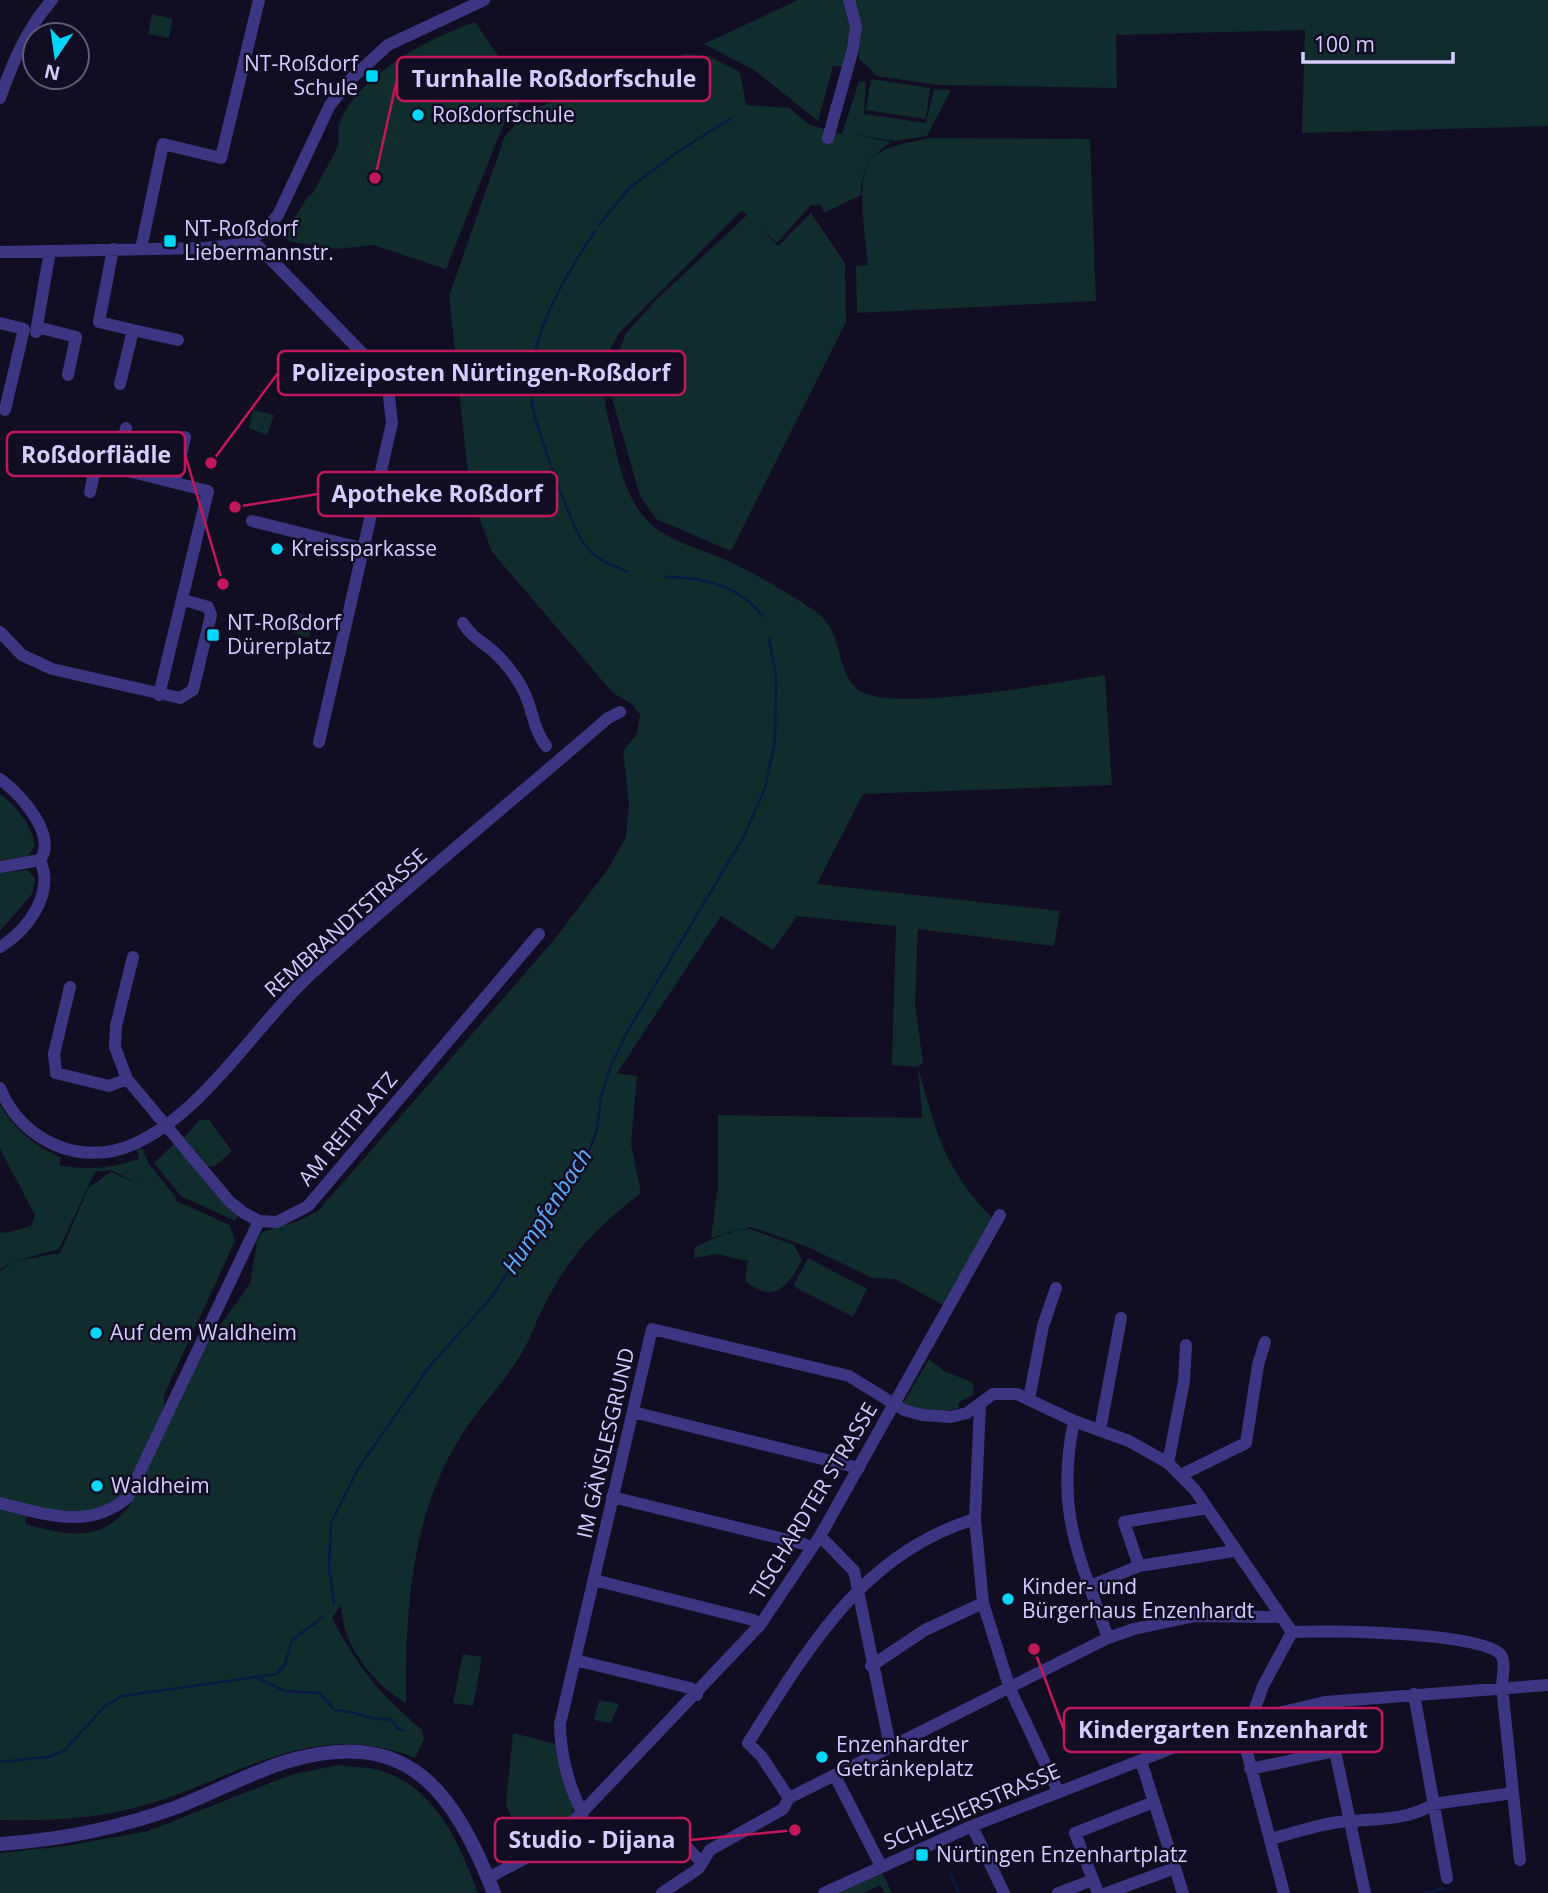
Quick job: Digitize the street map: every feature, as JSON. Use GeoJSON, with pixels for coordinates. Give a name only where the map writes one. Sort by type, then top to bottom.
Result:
{"type":"FeatureCollection","features":[{"type":"Feature","properties":{"kind":"street"},"geometry":{"type":"LineString","coordinates":[[0,98],[13,61],[52,0]]}},
{"type":"Feature","properties":{"kind":"street"},"geometry":{"type":"LineString","coordinates":[[141,249],[163,144],[221,158],[259,0]]}},
{"type":"Feature","properties":{"kind":"street"},"geometry":{"type":"LineString","coordinates":[[0,252],[218,248],[243,244],[264,231],[278,215],[330,105],[351,79],[388,45],[484,0]]}},
{"type":"Feature","properties":{"kind":"street"},"geometry":{"type":"LineString","coordinates":[[828,138],[853,49],[856,26],[849,0]]}},
{"type":"Feature","properties":{"kind":"street"},"geometry":{"type":"LineString","coordinates":[[251,239],[370,361],[388,388],[391,423],[365,549],[319,742]]}},
{"type":"Feature","properties":{"kind":"street"},"geometry":{"type":"LineString","coordinates":[[113,249],[99,322],[178,340]]}},
{"type":"Feature","properties":{"kind":"street"},"geometry":{"type":"LineString","coordinates":[[50,251],[36,330],[76,337],[68,374]]}},
{"type":"Feature","properties":{"kind":"street"},"geometry":{"type":"LineString","coordinates":[[0,323],[24,329],[5,410]]}},
{"type":"Feature","properties":{"kind":"street"},"geometry":{"type":"LineString","coordinates":[[120,384],[133,330]]}},
{"type":"Feature","properties":{"kind":"street"},"geometry":{"type":"LineString","coordinates":[[117,469],[127,428]]}},
{"type":"Feature","properties":{"kind":"street"},"geometry":{"type":"LineString","coordinates":[[175,482],[185,437]]}},
{"type":"Feature","properties":{"kind":"street"},"geometry":{"type":"LineString","coordinates":[[90,492],[96,463],[208,491],[184,600],[159,695]]}},
{"type":"Feature","properties":{"kind":"street"},"geometry":{"type":"LineString","coordinates":[[252,521],[365,549]]}},
{"type":"Feature","properties":{"kind":"street"},"geometry":{"type":"LineString","coordinates":[[0,632],[22,655],[36,663],[180,698],[193,690],[211,612],[208,607],[184,600]]}},
{"type":"Feature","properties":{"kind":"street"},"geometry":{"type":"LineString","coordinates":[[463,623],[469,634],[494,652],[523,688],[536,734],[545,746]]}},
{"type":"Feature","properties":{"kind":"street","name":"REMBRANDTSTRASSE"},"geometry":{"type":"LineString","coordinates":[[0,1088],[7,1105],[33,1134],[65,1150],[100,1153],[134,1144],[166,1125],[214,1079],[309,977],[608,718],[620,712]]}},
{"type":"Feature","properties":{"kind":"street"},"geometry":{"type":"LineString","coordinates":[[0,779],[26,805],[40,829],[45,850],[40,860],[46,878],[30,920],[0,947]]}},
{"type":"Feature","properties":{"kind":"street"},"geometry":{"type":"LineString","coordinates":[[0,867],[40,860]]}},
{"type":"Feature","properties":{"kind":"street","name":"AM REITPLATZ"},"geometry":{"type":"LineString","coordinates":[[259,1221],[277,1222],[308,1206],[539,934]]}},
{"type":"Feature","properties":{"kind":"street"},"geometry":{"type":"LineString","coordinates":[[0,1503],[65,1518],[83,1518],[116,1507],[128,1497],[259,1221],[230,1202],[127,1079],[115,1047],[116,1026],[133,957]]}},
{"type":"Feature","properties":{"kind":"street"},"geometry":{"type":"LineString","coordinates":[[70,987],[54,1054],[56,1073],[108,1086],[127,1079]]}},
{"type":"Feature","properties":{"kind":"street","name":"TISCHARDTER STRASSE"},"geometry":{"type":"LineString","coordinates":[[488,1878],[552,1844],[697,1695],[760,1625],[820,1536],[999,1215]]}},
{"type":"Feature","properties":{"kind":"street"},"geometry":{"type":"LineString","coordinates":[[1029,1399],[1043,1326],[1056,1288]]}},
{"type":"Feature","properties":{"kind":"street"},"geometry":{"type":"LineString","coordinates":[[1100,1430],[1121,1318]]}},
{"type":"Feature","properties":{"kind":"street","name":"IM GÄNSLESGRUND"},"geometry":{"type":"LineString","coordinates":[[583,1813],[560,1741],[560,1724],[652,1329],[849,1376],[895,1403]]}},
{"type":"Feature","properties":{"kind":"street"},"geometry":{"type":"LineString","coordinates":[[1181,1475],[1246,1443],[1258,1365],[1265,1342]]}},
{"type":"Feature","properties":{"kind":"street"},"geometry":{"type":"LineString","coordinates":[[1168,1463],[1184,1381],[1186,1345]]}},
{"type":"Feature","properties":{"kind":"street"},"geometry":{"type":"LineString","coordinates":[[895,1403],[904,1410],[936,1417],[967,1413],[1001,1392],[1029,1399],[1074,1421],[1141,1447],[1168,1463],[1181,1475],[1207,1508],[1292,1632]]}},
{"type":"Feature","properties":{"kind":"street"},"geometry":{"type":"LineString","coordinates":[[980,1405],[975,1519],[983,1603],[1010,1689],[1058,1791]]}},
{"type":"Feature","properties":{"kind":"street"},"geometry":{"type":"LineString","coordinates":[[633,1412],[859,1468]]}},
{"type":"Feature","properties":{"kind":"street"},"geometry":{"type":"LineString","coordinates":[[1074,1421],[1066,1466],[1067,1508],[1072,1534],[1108,1638]]}},
{"type":"Feature","properties":{"kind":"street"},"geometry":{"type":"LineString","coordinates":[[612,1497],[812,1548]]}},
{"type":"Feature","properties":{"kind":"street"},"geometry":{"type":"LineString","coordinates":[[1139,1566],[1124,1522],[1207,1508]]}},
{"type":"Feature","properties":{"kind":"street"},"geometry":{"type":"LineString","coordinates":[[789,1798],[762,1757],[748,1743],[797,1665],[859,1588],[885,1564],[924,1538],[975,1519]]}},
{"type":"Feature","properties":{"kind":"street"},"geometry":{"type":"LineString","coordinates":[[820,1536],[854,1571],[871,1666],[890,1746]]}},
{"type":"Feature","properties":{"kind":"street"},"geometry":{"type":"LineString","coordinates":[[1090,1586],[1139,1566],[1234,1551]]}},
{"type":"Feature","properties":{"kind":"street"},"geometry":{"type":"LineString","coordinates":[[594,1580],[753,1620],[760,1625]]}},
{"type":"Feature","properties":{"kind":"street"},"geometry":{"type":"LineString","coordinates":[[871,1666],[925,1630],[983,1603]]}},
{"type":"Feature","properties":{"kind":"street"},"geometry":{"type":"LineString","coordinates":[[662,1893],[702,1863],[710,1850],[783,1809],[789,1798],[1108,1638],[1165,1620],[1225,1615],[1281,1617]]}},
{"type":"Feature","properties":{"kind":"street"},"geometry":{"type":"LineString","coordinates":[[1292,1632],[1394,1633],[1480,1645],[1500,1653],[1503,1658],[1502,1687],[1520,1860]]}},
{"type":"Feature","properties":{"kind":"street"},"geometry":{"type":"LineString","coordinates":[[1284,1893],[1250,1769],[1245,1720],[1292,1632]]}},
{"type":"Feature","properties":{"kind":"street"},"geometry":{"type":"LineString","coordinates":[[575,1660],[690,1688],[697,1695]]}},
{"type":"Feature","properties":{"kind":"street","name":"SCHLESIERSTRASSE"},"geometry":{"type":"LineString","coordinates":[[824,1893],[972,1826],[1245,1720],[1325,1702],[1548,1685]]}},
{"type":"Feature","properties":{"kind":"street"},"geometry":{"type":"LineString","coordinates":[[1414,1694],[1447,1878]]}},
{"type":"Feature","properties":{"kind":"street"},"geometry":{"type":"LineString","coordinates":[[1250,1769],[1335,1751],[1365,1893]]}},
{"type":"Feature","properties":{"kind":"street"},"geometry":{"type":"LineString","coordinates":[[0,1844],[134,1820],[176,1807],[286,1762],[348,1752],[403,1763],[428,1780],[453,1807],[494,1893]]}},
{"type":"Feature","properties":{"kind":"street"},"geometry":{"type":"LineString","coordinates":[[1141,1761],[1183,1893]]}},
{"type":"Feature","properties":{"kind":"street"},"geometry":{"type":"LineString","coordinates":[[835,1776],[881,1866]]}},
{"type":"Feature","properties":{"kind":"street"},"geometry":{"type":"LineString","coordinates":[[1270,1839],[1349,1821],[1365,1822],[1422,1812],[1433,1804],[1513,1793]]}},
{"type":"Feature","properties":{"kind":"street"},"geometry":{"type":"LineString","coordinates":[[1098,1893],[1075,1833],[1154,1802]]}},
{"type":"Feature","properties":{"kind":"street"},"geometry":{"type":"LineString","coordinates":[[972,1826],[1004,1893]]}},
{"type":"Feature","properties":{"kind":"street"},"geometry":{"type":"LineString","coordinates":[[0,1835],[48,1836]]}},
{"type":"Feature","properties":{"kind":"street"},"geometry":{"type":"LineString","coordinates":[[685,1845],[702,1863]]}},
{"type":"Feature","properties":{"kind":"street"},"geometry":{"type":"LineString","coordinates":[[1107,1893],[1175,1868]]}},
{"type":"Feature","properties":{"kind":"street"},"geometry":{"type":"LineString","coordinates":[[1058,1893],[1093,1880]]}},
{"type":"Feature","properties":{"kind":"green space"},"geometry":{"type":"Polygon","coordinates":[[[798,0],[843,0],[852,27],[846,67],[833,66],[818,121],[754,70],[704,44],[798,0]]]}},
{"type":"Feature","properties":{"kind":"green space"},"geometry":{"type":"Polygon","coordinates":[[[854,0],[1548,0],[1548,126],[1302,133],[1305,30],[1116,35],[1117,88],[938,85],[877,76],[859,59],[861,27],[854,0]]]}},
{"type":"Feature","properties":{"kind":"green space"},"geometry":{"type":"Polygon","coordinates":[[[152,14],[173,19],[169,38],[148,34],[152,14]]]}},
{"type":"Feature","properties":{"kind":"green space"},"geometry":{"type":"Polygon","coordinates":[[[475,22],[508,70],[519,105],[506,118],[446,269],[374,245],[336,249],[292,242],[283,237],[308,196],[313,193],[338,145],[339,124],[348,106],[362,90],[378,75],[417,48],[475,22]]]}},
{"type":"Feature","properties":{"kind":"green space"},"geometry":{"type":"Polygon","coordinates":[[[685,54],[709,56],[740,72],[746,105],[789,108],[810,125],[842,134],[859,81],[866,82],[864,114],[926,123],[934,89],[951,90],[927,136],[894,141],[851,134],[891,142],[868,164],[861,195],[824,213],[821,205],[811,205],[777,243],[760,227],[778,246],[811,213],[845,263],[846,322],[731,551],[656,519],[640,496],[611,395],[611,371],[626,333],[657,299],[747,215],[742,210],[619,333],[607,358],[604,391],[620,466],[628,491],[641,513],[667,535],[754,574],[822,616],[833,634],[845,672],[856,688],[873,696],[901,699],[936,698],[1105,675],[1112,785],[863,794],[817,884],[1060,911],[1054,946],[918,929],[915,1004],[923,1062],[918,1067],[892,1065],[896,926],[797,916],[773,950],[721,916],[617,1073],[637,1076],[631,1144],[641,1193],[586,1242],[565,1270],[542,1309],[519,1358],[463,1433],[432,1496],[422,1529],[410,1598],[406,1703],[371,1674],[353,1648],[342,1619],[341,1605],[332,1618],[371,1679],[422,1730],[424,1739],[415,1758],[378,1747],[344,1744],[311,1747],[279,1755],[130,1809],[75,1818],[0,1820],[0,1507],[27,1514],[25,1524],[69,1533],[95,1531],[119,1517],[130,1505],[180,1392],[209,1341],[250,1284],[257,1241],[262,1232],[301,1220],[319,1210],[554,940],[608,869],[626,837],[629,805],[623,751],[637,734],[640,715],[632,704],[613,693],[492,552],[470,493],[449,296],[505,136],[527,111],[685,54]]]}},
{"type":"Feature","properties":{"kind":"green space"},"geometry":{"type":"Polygon","coordinates":[[[871,79],[930,88],[926,119],[866,110],[871,79]]]}},
{"type":"Feature","properties":{"kind":"green space"},"geometry":{"type":"Polygon","coordinates":[[[928,138],[1090,139],[1096,301],[857,313],[856,266],[868,265],[862,209],[867,166],[872,158],[884,150],[928,138]]]}},
{"type":"Feature","properties":{"kind":"green space"},"geometry":{"type":"Polygon","coordinates":[[[253,410],[274,415],[267,435],[249,428],[253,410]]]}},
{"type":"Feature","properties":{"kind":"green space"},"geometry":{"type":"Polygon","coordinates":[[[297,613],[314,617],[309,638],[292,633],[297,613]]]}},
{"type":"Feature","properties":{"kind":"green space"},"geometry":{"type":"Polygon","coordinates":[[[0,794],[18,811],[31,831],[35,846],[28,856],[0,860],[0,794]]]}},
{"type":"Feature","properties":{"kind":"green space"},"geometry":{"type":"Polygon","coordinates":[[[28,870],[35,879],[32,894],[0,931],[0,873],[28,870]]]}},
{"type":"Feature","properties":{"kind":"green space"},"geometry":{"type":"Polygon","coordinates":[[[918,1067],[930,1111],[952,1165],[992,1218],[945,1306],[895,1279],[872,1278],[808,1247],[751,1227],[711,1238],[718,1186],[718,1115],[922,1118],[918,1067]]]}},
{"type":"Feature","properties":{"kind":"green space","name":"Auf dem Waldheim"},"geometry":{"type":"Polygon","coordinates":[[[0,1105],[26,1136],[61,1157],[59,1165],[100,1168],[119,1165],[139,1159],[137,1150],[142,1148],[149,1164],[177,1199],[174,1200],[230,1225],[235,1241],[164,1395],[164,1406],[130,1483],[120,1499],[92,1512],[45,1510],[0,1498],[0,1271],[13,1262],[0,1269],[0,1231],[5,1233],[31,1226],[35,1215],[0,1149],[0,1105]],[[111,1170],[95,1172],[59,1249],[15,1261],[60,1253],[89,1187],[111,1172],[143,1186],[111,1170]]]}},
{"type":"Feature","properties":{"kind":"green space"},"geometry":{"type":"Polygon","coordinates":[[[200,1120],[209,1120],[232,1151],[214,1167],[208,1166],[184,1137],[200,1120]]]}},
{"type":"Feature","properties":{"kind":"green space"},"geometry":{"type":"Polygon","coordinates":[[[174,1144],[238,1216],[235,1221],[181,1196],[154,1163],[174,1144]]]}},
{"type":"Feature","properties":{"kind":"green space"},"geometry":{"type":"Polygon","coordinates":[[[750,1229],[794,1245],[802,1260],[791,1278],[779,1290],[764,1291],[745,1281],[748,1261],[717,1254],[694,1258],[695,1247],[729,1232],[750,1229]]]}},
{"type":"Feature","properties":{"kind":"green space"},"geometry":{"type":"Polygon","coordinates":[[[808,1258],[867,1289],[853,1317],[793,1286],[808,1258]]]}},
{"type":"Feature","properties":{"kind":"green space"},"geometry":{"type":"Polygon","coordinates":[[[929,1359],[944,1371],[972,1382],[974,1394],[958,1403],[959,1408],[931,1411],[903,1403],[929,1359]]]}},
{"type":"Feature","properties":{"kind":"green space"},"geometry":{"type":"Polygon","coordinates":[[[463,1654],[482,1657],[473,1706],[453,1703],[463,1654]]]}},
{"type":"Feature","properties":{"kind":"green space"},"geometry":{"type":"Polygon","coordinates":[[[599,1700],[619,1704],[611,1723],[594,1720],[599,1700]]]}},
{"type":"Feature","properties":{"kind":"green space"},"geometry":{"type":"Polygon","coordinates":[[[513,1733],[556,1744],[575,1806],[573,1813],[562,1825],[524,1847],[506,1804],[513,1733]]]}},
{"type":"Feature","properties":{"kind":"green space"},"geometry":{"type":"Polygon","coordinates":[[[339,1765],[382,1771],[401,1779],[418,1791],[432,1804],[454,1837],[478,1893],[0,1893],[0,1853],[65,1846],[148,1831],[293,1774],[339,1765]]]}},
{"type":"Feature","properties":{"kind":"green space"},"geometry":{"type":"Polygon","coordinates":[[[882,1873],[892,1893],[885,1893],[880,1885],[863,1893],[839,1893],[882,1873]]]}},
{"type":"Feature","properties":{"kind":"waterway","name":"Humpfenbach"},"geometry":{"type":"LineString","coordinates":[[599,225],[629,188],[679,151],[730,119]]}},
{"type":"Feature","properties":{"kind":"waterway","name":"Humpfenbach"},"geometry":{"type":"LineString","coordinates":[[595,231],[555,298],[540,335],[532,372],[532,400],[536,421],[555,478],[584,544],[599,558],[628,572]]}},
{"type":"Feature","properties":{"kind":"waterway","name":"Humpfenbach"},"geometry":{"type":"LineString","coordinates":[[666,577],[694,579],[720,585],[743,597],[763,616]]}},
{"type":"Feature","properties":{"kind":"waterway","name":"Humpfenbach"},"geometry":{"type":"LineString","coordinates":[[334,1604],[329,1567],[331,1523],[358,1469],[429,1367],[489,1300],[551,1211],[590,1148],[597,1130],[601,1097],[610,1068],[627,1032],[744,836],[765,788],[775,740],[776,676],[769,639]]}},
{"type":"Feature","properties":{"kind":"waterway","name":"Humpfenbach"},"geometry":{"type":"LineString","coordinates":[[0,1762],[48,1757],[64,1751],[105,1706],[122,1696],[277,1674],[285,1664],[292,1640],[323,1617]]}},
{"type":"Feature","properties":{"kind":"waterway"},"geometry":{"type":"LineString","coordinates":[[255,1677],[285,1691],[319,1693],[335,1710],[377,1719],[391,1719],[397,1728],[404,1731]]}},
{"type":"Feature","properties":{"kind":"waterway"},"geometry":{"type":"LineString","coordinates":[[950,1873],[959,1893]]}},
{"type":"Feature","properties":{"kind":"waterway"},"geometry":{"type":"LineString","coordinates":[[1425,1893],[1444,1888]]}},
{"type":"Feature","properties":{"kind":"place","name":"NT-Roßdorf Schule"},"geometry":{"type":"Point","coordinates":[372,76]}},
{"type":"Feature","properties":{"kind":"place","name":"Roßdorfschule"},"geometry":{"type":"Point","coordinates":[418,115]}},
{"type":"Feature","properties":{"kind":"place","name":"Turnhalle Roßdorfschule"},"geometry":{"type":"Point","coordinates":[375,178]}},
{"type":"Feature","properties":{"kind":"place","name":"NT-Roßdorf Liebermannstr."},"geometry":{"type":"Point","coordinates":[170,241]}},
{"type":"Feature","properties":{"kind":"place","name":"Polizeiposten Nürtingen-Roßdorf"},"geometry":{"type":"Point","coordinates":[211,463]}},
{"type":"Feature","properties":{"kind":"place","name":"Apotheke Roßdorf"},"geometry":{"type":"Point","coordinates":[235,507]}},
{"type":"Feature","properties":{"kind":"place","name":"Kreissparkasse"},"geometry":{"type":"Point","coordinates":[277,549]}},
{"type":"Feature","properties":{"kind":"place","name":"Roßdorflädle"},"geometry":{"type":"Point","coordinates":[223,584]}},
{"type":"Feature","properties":{"kind":"place","name":"NT-Roßdorf Dürerplatz"},"geometry":{"type":"Point","coordinates":[213,635]}},
{"type":"Feature","properties":{"kind":"place","name":"Auf dem Waldheim"},"geometry":{"type":"Point","coordinates":[96,1333]}},
{"type":"Feature","properties":{"kind":"place","name":"Waldheim"},"geometry":{"type":"Point","coordinates":[97,1486]}},
{"type":"Feature","properties":{"kind":"place","name":"Kinder- und Bürgerhaus Enzenhardt"},"geometry":{"type":"Point","coordinates":[1008,1599]}},
{"type":"Feature","properties":{"kind":"place","name":"Kindergarten Enzenhardt"},"geometry":{"type":"Point","coordinates":[1034,1649]}},
{"type":"Feature","properties":{"kind":"place","name":"Enzenhardter Getränkeplatz"},"geometry":{"type":"Point","coordinates":[822,1757]}},
{"type":"Feature","properties":{"kind":"place","name":"Studio - Dijana"},"geometry":{"type":"Point","coordinates":[795,1830]}},
{"type":"Feature","properties":{"kind":"place","name":"Nürtingen Enzenhartplatz"},"geometry":{"type":"Point","coordinates":[922,1855]}}]}
